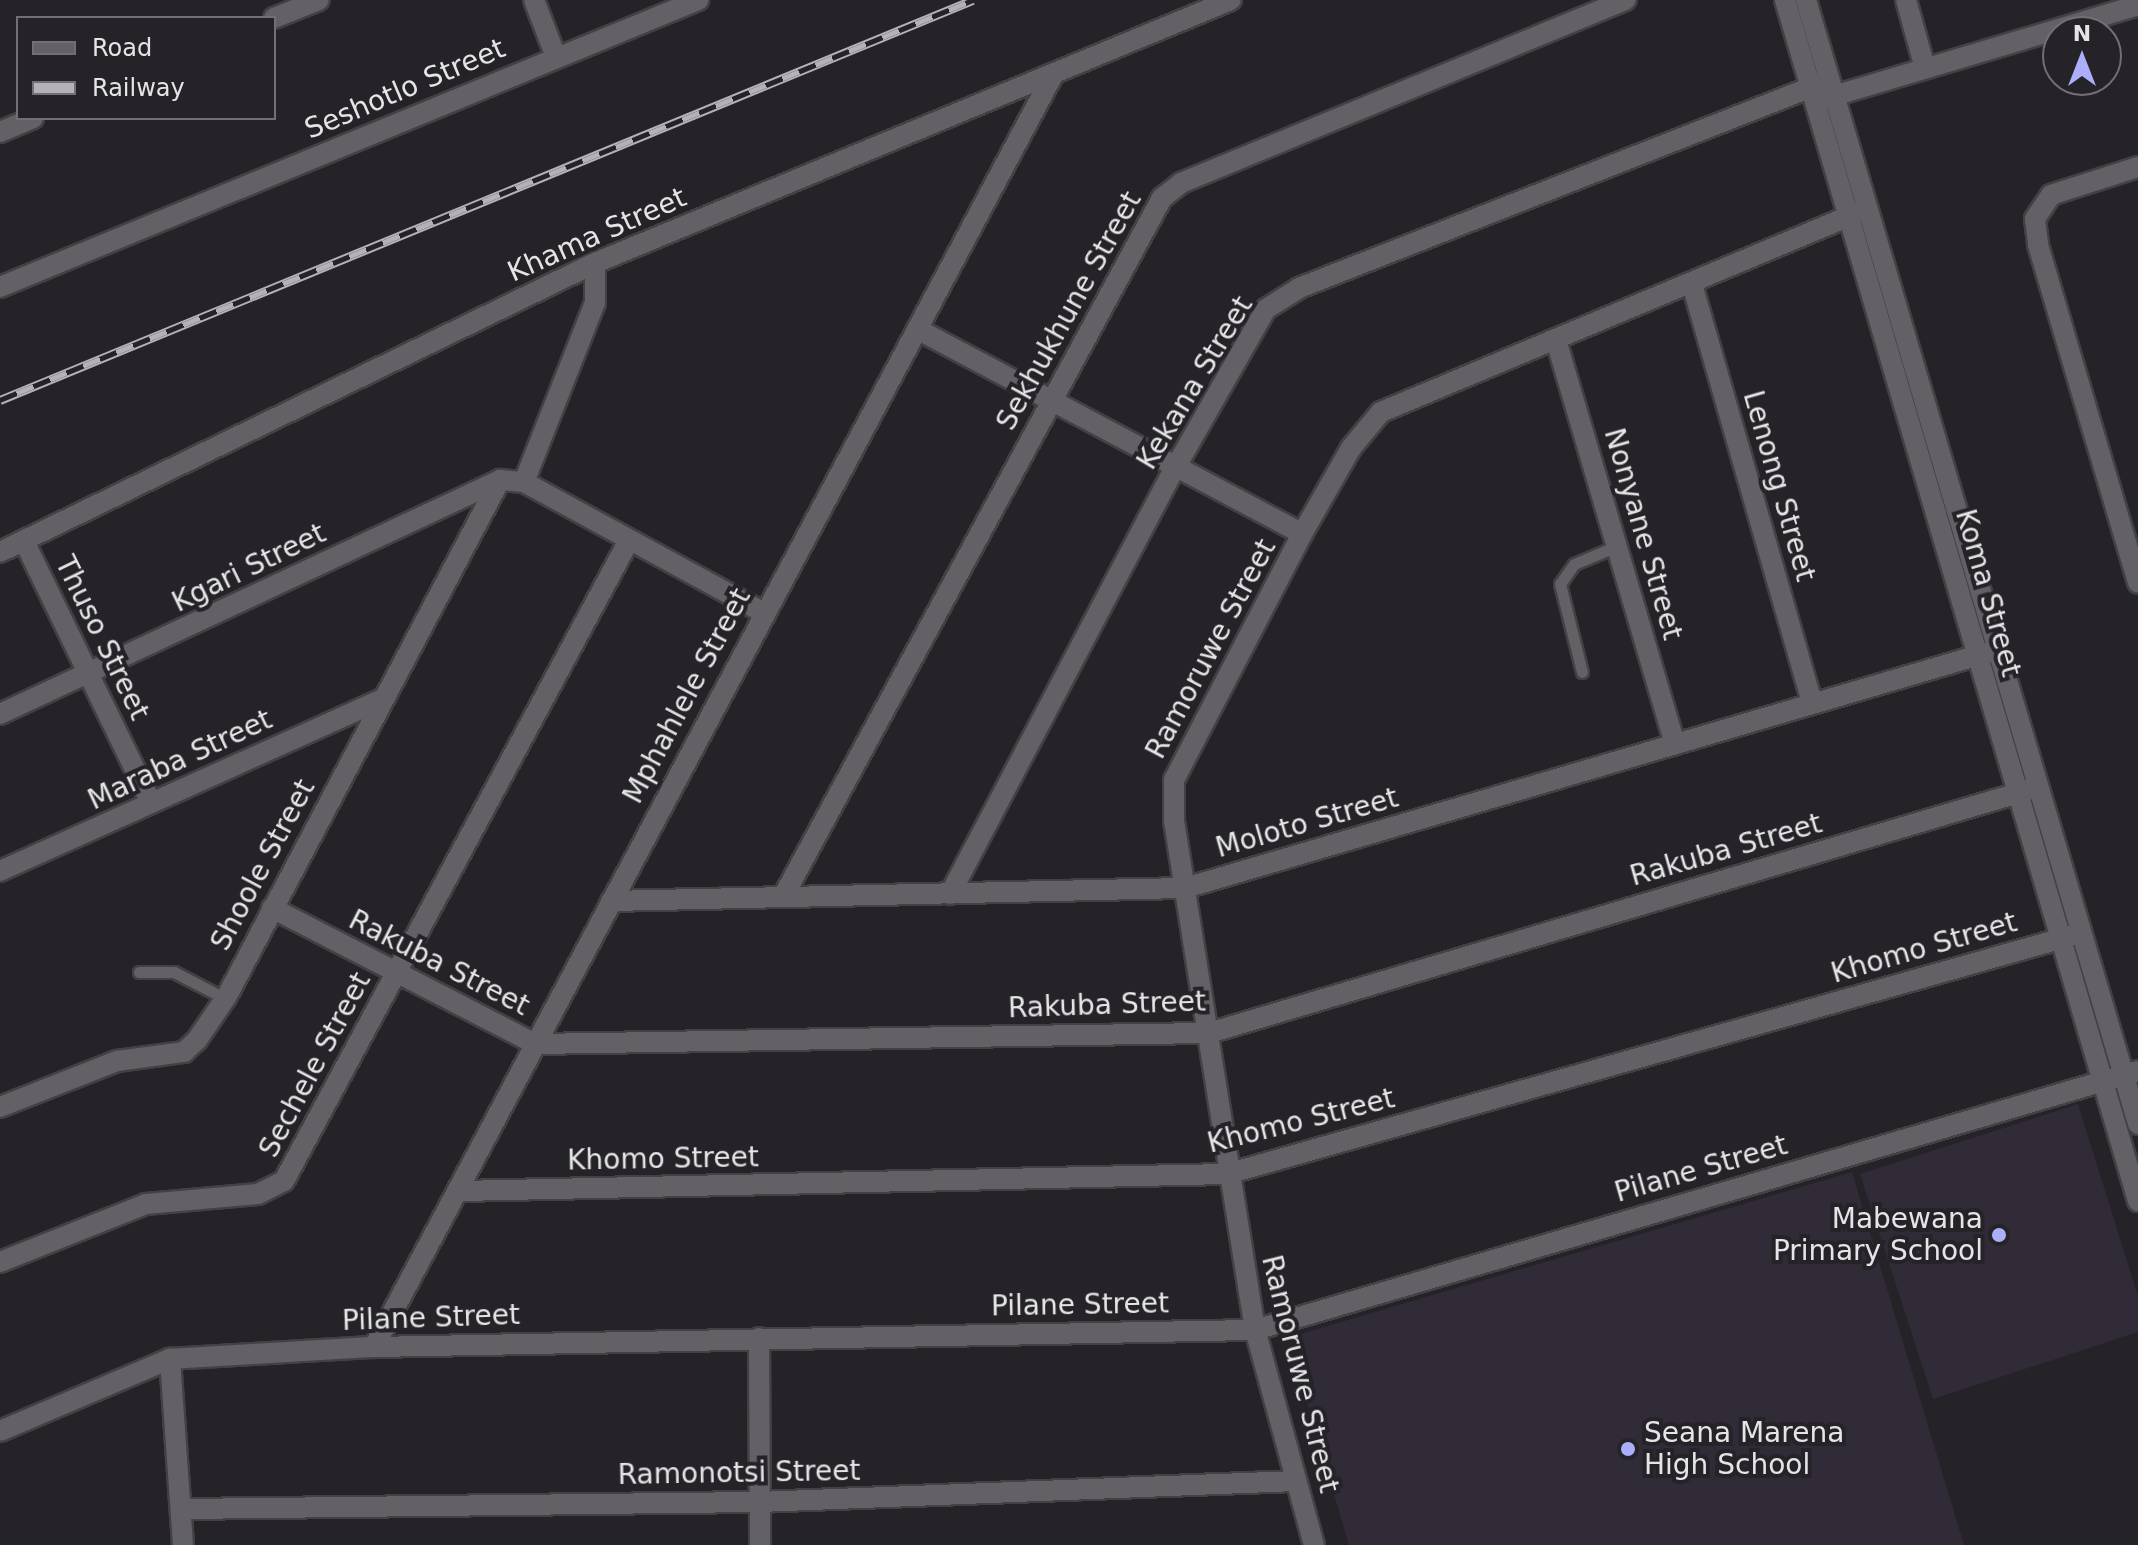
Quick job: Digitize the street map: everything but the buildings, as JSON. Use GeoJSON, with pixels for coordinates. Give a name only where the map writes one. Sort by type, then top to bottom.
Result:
{"type":"FeatureCollection","features":[{"type":"Feature","properties":{"kind":"street"},"geometry":{"type":"LineString","coordinates":[[276,17],[319,0]]}},
{"type":"Feature","properties":{"kind":"street"},"geometry":{"type":"LineString","coordinates":[[534,0],[556,57]]}},
{"type":"Feature","properties":{"kind":"street","name":"Seshotlo Street"},"geometry":{"type":"LineString","coordinates":[[0,287],[698,0]]}},
{"type":"Feature","properties":{"kind":"street","name":"Khama Street"},"geometry":{"type":"LineString","coordinates":[[0,552],[595,263],[1231,0]]}},
{"type":"Feature","properties":{"kind":"street","name":"Sekhukhune Street"},"geometry":{"type":"LineString","coordinates":[[784,895],[1149,216],[1171,189],[1626,0]]}},
{"type":"Feature","properties":{"kind":"street","name":"Koma Street"},"geometry":{"type":"LineString","coordinates":[[1785,0],[1868,208],[1987,652],[2018,793],[2072,936],[2131,1073],[2138,1124]]}},
{"type":"Feature","properties":{"kind":"street","name":"Koma Street"},"geometry":{"type":"LineString","coordinates":[[1806,0],[1848,217],[1987,652],[2039,787],[2103,1082],[2138,1201]]}},
{"type":"Feature","properties":{"kind":"street"},"geometry":{"type":"LineString","coordinates":[[1906,0],[1925,68]]}},
{"type":"Feature","properties":{"kind":"street","name":"Kekana Street"},"geometry":{"type":"LineString","coordinates":[[950,894],[1174,470],[1257,321],[1277,300],[1822,91],[1925,68],[2138,5]]}},
{"type":"Feature","properties":{"kind":"street","name":"Mphahlele Street"},"geometry":{"type":"LineString","coordinates":[[374,1347],[460,1191],[762,612],[919,330],[1054,73]]}},
{"type":"Feature","properties":{"kind":"street"},"geometry":{"type":"LineString","coordinates":[[0,132],[28,120]]}},
{"type":"Feature","properties":{"kind":"street"},"geometry":{"type":"LineString","coordinates":[[2138,167],[2051,195],[2035,219],[2038,245],[2138,583]]}},
{"type":"Feature","properties":{"kind":"street","name":"Ramoruwe Street"},"geometry":{"type":"LineString","coordinates":[[1314,1545],[1255,1330],[1227,1174],[1209,1033],[1171,800],[1174,780],[1302,534],[1351,448],[1381,412],[1868,208]]}},
{"type":"Feature","properties":{"kind":"street"},"geometry":{"type":"LineString","coordinates":[[524,482],[595,303],[595,263]]}},
{"type":"Feature","properties":{"kind":"street","name":"Lenong Street"},"geometry":{"type":"LineString","coordinates":[[1692,284],[1812,703]]}},
{"type":"Feature","properties":{"kind":"street"},"geometry":{"type":"LineString","coordinates":[[919,330],[1174,470],[1302,534]]}},
{"type":"Feature","properties":{"kind":"street","name":"Nonyane Street"},"geometry":{"type":"LineString","coordinates":[[1556,340],[1675,744]]}},
{"type":"Feature","properties":{"kind":"street","name":"Kgari Street"},"geometry":{"type":"LineString","coordinates":[[0,714],[90,676],[500,480],[524,482],[628,542],[762,612]]}},
{"type":"Feature","properties":{"kind":"street","name":"Shoole Street"},"geometry":{"type":"LineString","coordinates":[[0,1107],[117,1061],[184,1052],[226,999],[500,480]]}},
{"type":"Feature","properties":{"kind":"street"},"geometry":{"type":"LineString","coordinates":[[454,500],[475,528]]}},
{"type":"Feature","properties":{"kind":"street","name":"Thuso Street"},"geometry":{"type":"LineString","coordinates":[[24,541],[151,803]]}},
{"type":"Feature","properties":{"kind":"street","name":"Sechele Street"},"geometry":{"type":"LineString","coordinates":[[0,1262],[146,1204],[272,1190],[293,1169],[628,542]]}},
{"type":"Feature","properties":{"kind":"street","name":"Moloto Street"},"geometry":{"type":"LineString","coordinates":[[611,901],[1185,888],[1987,652]]}},
{"type":"Feature","properties":{"kind":"street","name":"Maraba Street"},"geometry":{"type":"LineString","coordinates":[[0,871],[382,699]]}},
{"type":"Feature","properties":{"kind":"street","name":"Rakuba Street"},"geometry":{"type":"LineString","coordinates":[[272,908],[535,1044],[1209,1033],[2039,787]]}},
{"type":"Feature","properties":{"kind":"street","name":"Khomo Street"},"geometry":{"type":"LineString","coordinates":[[460,1191],[1227,1174],[2072,936]]}},
{"type":"Feature","properties":{"kind":"street","name":"Pilane Street"},"geometry":{"type":"LineString","coordinates":[[0,1431],[170,1359],[374,1347],[1255,1330],[2131,1073]]}},
{"type":"Feature","properties":{"kind":"street"},"geometry":{"type":"LineString","coordinates":[[759,1338],[760,1545]]}},
{"type":"Feature","properties":{"kind":"street"},"geometry":{"type":"LineString","coordinates":[[170,1359],[183,1509],[183,1545]]}},
{"type":"Feature","properties":{"kind":"street","name":"Ramonotsi Street"},"geometry":{"type":"LineString","coordinates":[[183,1509],[759,1502],[1296,1481]]}},
{"type":"Feature","properties":{"kind":"lane"},"geometry":{"type":"LineString","coordinates":[[1582,672],[1560,584],[1574,564],[1617,546]]}},
{"type":"Feature","properties":{"kind":"lane"},"geometry":{"type":"LineString","coordinates":[[139,972],[174,972],[226,999]]}},
{"type":"Feature","properties":{"kind":"shaded area","name":"Mabewana Primary School"},"geometry":{"type":"Polygon","coordinates":[[[2078,1104],[2138,1296],[2138,1332],[1933,1399],[1860,1174],[2078,1104]]]}},
{"type":"Feature","properties":{"kind":"shaded area","name":"Seana Marena High School"},"geometry":{"type":"Polygon","coordinates":[[[1852,1172],[1964,1545],[1349,1545],[1292,1353],[1300,1334],[1852,1172]]]}},
{"type":"Feature","properties":{"kind":"railway"},"geometry":{"type":"LineString","coordinates":[[0,400],[973,0]]}},
{"type":"Feature","properties":{"kind":"place","name":"Mabewana Primary School"},"geometry":{"type":"Point","coordinates":[1999,1235]}},
{"type":"Feature","properties":{"kind":"place","name":"Seana Marena High School"},"geometry":{"type":"Point","coordinates":[1628,1449]}}]}
